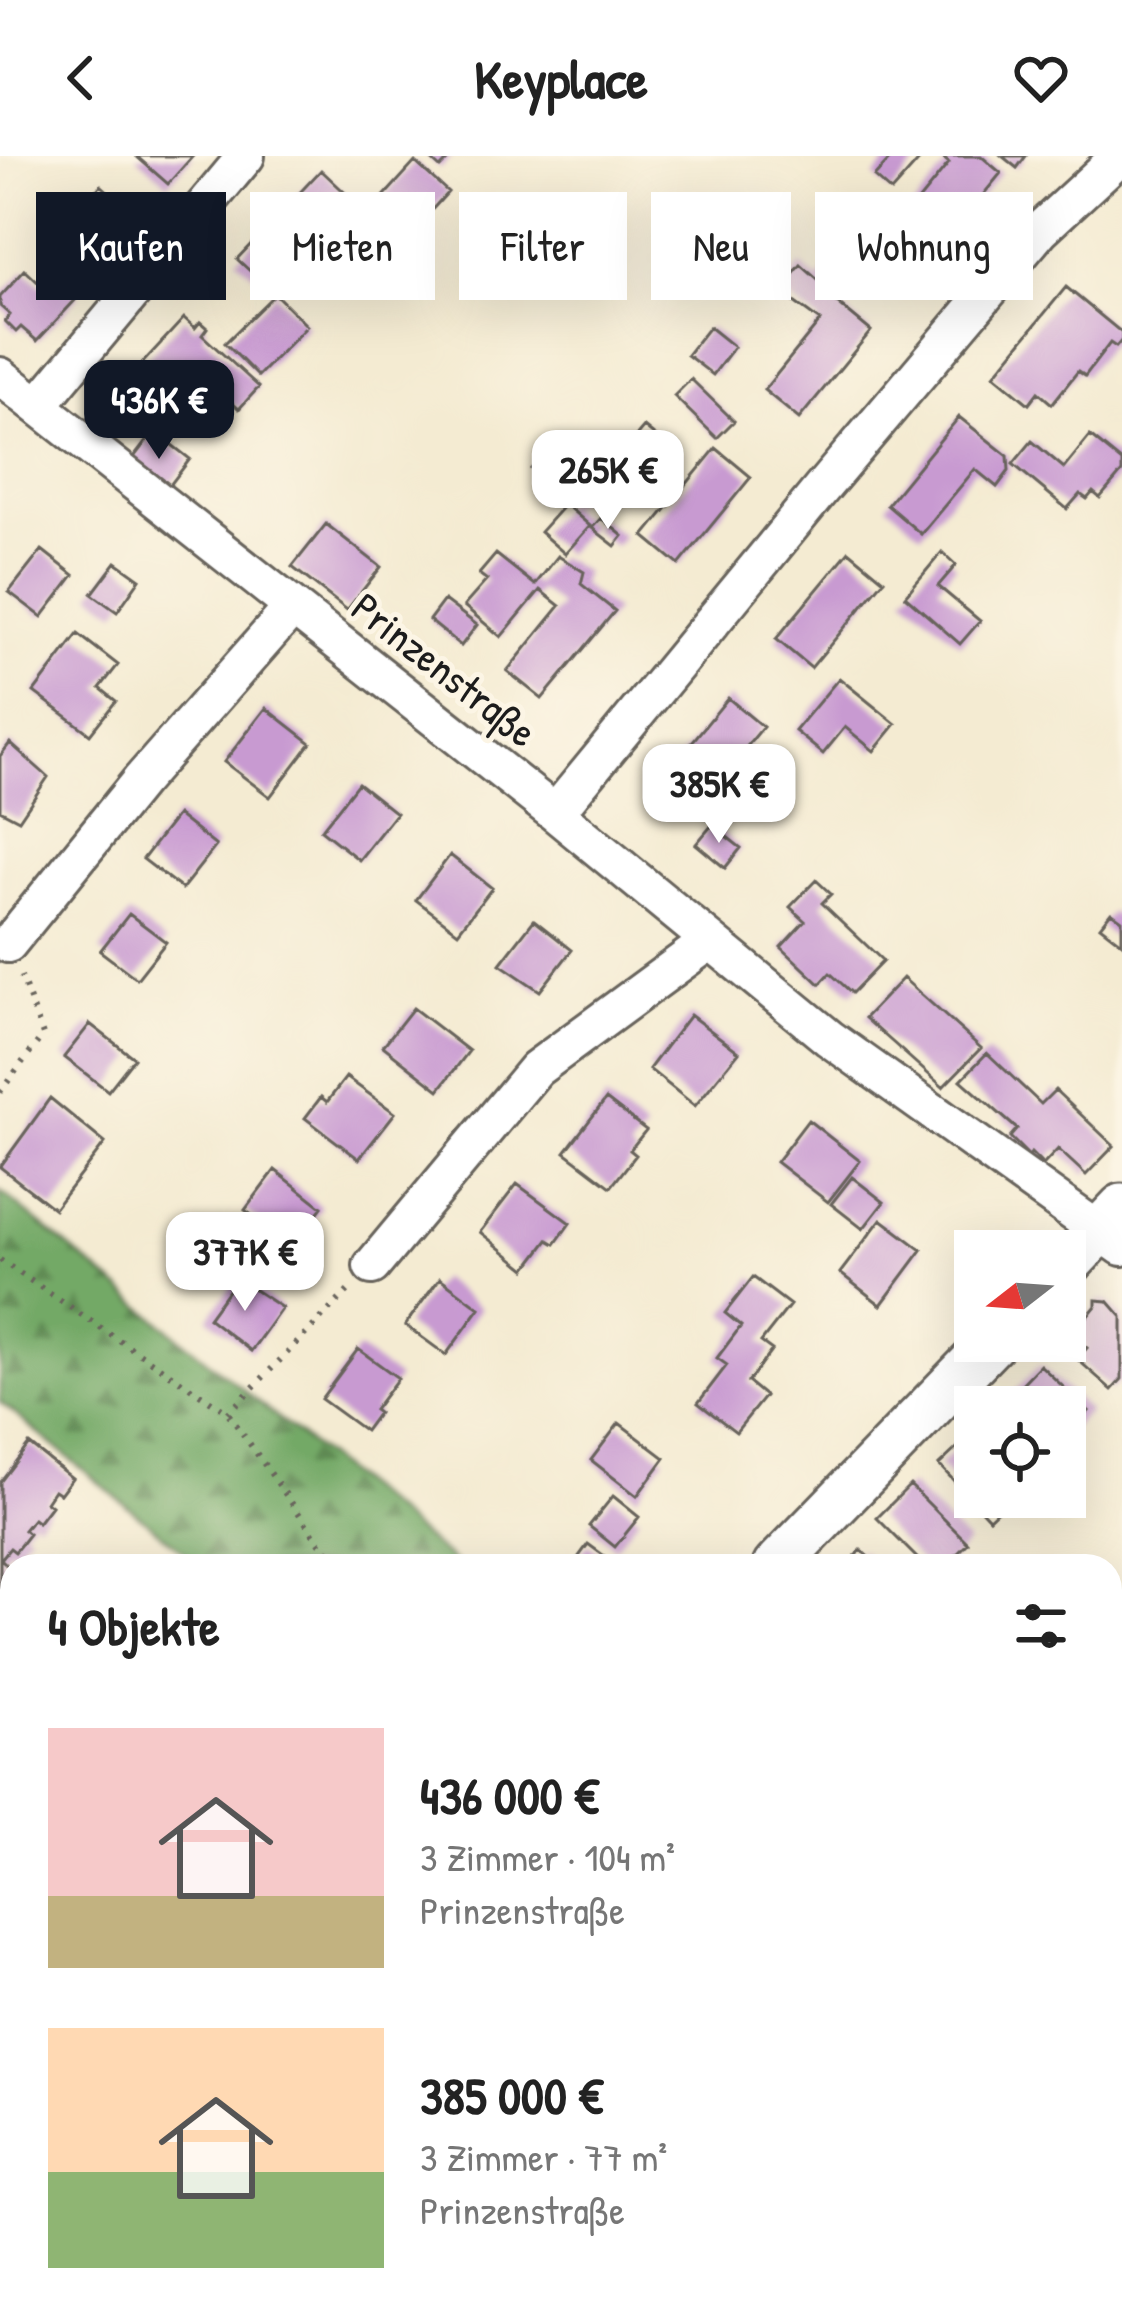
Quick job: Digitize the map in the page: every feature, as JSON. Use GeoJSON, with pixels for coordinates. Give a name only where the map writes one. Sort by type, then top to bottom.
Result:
{"type":"FeatureCollection","features":[{"type":"Feature","properties":{"kind":"street"},"geometry":{"type":"LineString","coordinates":[[38,406],[246,156]]}},
{"type":"Feature","properties":{"kind":"street"},"geometry":{"type":"LineString","coordinates":[[555,813],[1041,229],[1120,156]]}},
{"type":"Feature","properties":{"kind":"street","name":"Prinzenstraße"},"geometry":{"type":"LineString","coordinates":[[0,376],[555,813],[829,1039],[1115,1228]]}},
{"type":"Feature","properties":{"kind":"street"},"geometry":{"type":"LineString","coordinates":[[8,944],[140,781],[293,607]]}},
{"type":"Feature","properties":{"kind":"street"},"geometry":{"type":"LineString","coordinates":[[373,1266],[536,1069],[710,941]]}},
{"type":"Feature","properties":{"kind":"street"},"geometry":{"type":"LineString","coordinates":[[1086,1251],[1115,1228]]}},
{"type":"Feature","properties":{"kind":"street"},"geometry":{"type":"LineString","coordinates":[[788,1554],[974,1362]]}},
{"type":"Feature","properties":{"kind":"path"},"geometry":{"type":"LineString","coordinates":[[0,1092],[44,1035],[8,944]]}},
{"type":"Feature","properties":{"kind":"path"},"geometry":{"type":"LineString","coordinates":[[0,1261],[228,1413],[332,1554]]}},
{"type":"Feature","properties":{"kind":"path"},"geometry":{"type":"LineString","coordinates":[[228,1413],[373,1266]]}},
{"type":"Feature","properties":{"kind":"green space"},"geometry":{"type":"Polygon","coordinates":[[[0,1191],[444,1554],[186,1554],[0,1402],[0,1191]]]}},
{"type":"Feature","properties":{"kind":"building"},"geometry":{"type":"Polygon","coordinates":[[[136,156],[193,156],[168,184],[136,156]]]}},
{"type":"Feature","properties":{"kind":"building"},"geometry":{"type":"Polygon","coordinates":[[[427,156],[452,156],[440,168],[427,156]]]}},
{"type":"Feature","properties":{"kind":"building"},"geometry":{"type":"Polygon","coordinates":[[[893,156],[923,156],[891,192],[874,177],[893,156]]]}},
{"type":"Feature","properties":{"kind":"building"},"geometry":{"type":"Polygon","coordinates":[[[941,156],[981,156],[1001,173],[985,192],[925,192],[949,163],[941,156]]]}},
{"type":"Feature","properties":{"kind":"building"},"geometry":{"type":"Polygon","coordinates":[[[1002,156],[1026,156],[1017,168],[1002,156]]]}},
{"type":"Feature","properties":{"kind":"building"},"geometry":{"type":"Polygon","coordinates":[[[415,162],[448,192],[435,206],[435,192],[388,192],[415,162]]]}},
{"type":"Feature","properties":{"kind":"building"},"geometry":{"type":"Polygon","coordinates":[[[321,170],[344,192],[300,192],[321,170]]]}},
{"type":"Feature","properties":{"kind":"building"},"geometry":{"type":"Polygon","coordinates":[[[250,245],[250,271],[237,259],[250,245]]]}},
{"type":"Feature","properties":{"kind":"building"},"geometry":{"type":"Polygon","coordinates":[[[801,265],[815,277],[815,300],[839,300],[837,303],[871,331],[799,419],[764,390],[820,321],[791,300],[791,277],[801,265]]]}},
{"type":"Feature","properties":{"kind":"building"},"geometry":{"type":"Polygon","coordinates":[[[25,270],[36,280],[36,300],[75,300],[37,341],[5,321],[10,315],[0,306],[0,297],[25,270]]]}},
{"type":"Feature","properties":{"kind":"building"},"geometry":{"type":"Polygon","coordinates":[[[1066,287],[1122,333],[1122,340],[1116,347],[1110,343],[1085,376],[1078,371],[1052,404],[1038,392],[1029,404],[994,375],[1066,287]]]}},
{"type":"Feature","properties":{"kind":"building"},"geometry":{"type":"Polygon","coordinates":[[[269,300],[281,300],[307,326],[258,376],[225,343],[269,300]]]}},
{"type":"Feature","properties":{"kind":"building"},"geometry":{"type":"Polygon","coordinates":[[[184,318],[195,328],[200,322],[207,328],[202,335],[259,387],[239,409],[217,389],[204,405],[186,388],[147,427],[113,395],[184,318]]]}},
{"type":"Feature","properties":{"kind":"building"},"geometry":{"type":"Polygon","coordinates":[[[709,327],[734,347],[713,375],[687,355],[709,327]]]}},
{"type":"Feature","properties":{"kind":"building"},"geometry":{"type":"Polygon","coordinates":[[[691,379],[734,421],[717,438],[674,396],[691,379]]]}},
{"type":"Feature","properties":{"kind":"building"},"geometry":{"type":"Polygon","coordinates":[[[959,417],[1008,456],[1009,471],[997,487],[975,469],[921,534],[887,505],[959,417]]]}},
{"type":"Feature","properties":{"kind":"building"},"geometry":{"type":"Polygon","coordinates":[[[644,427],[677,454],[640,500],[623,486],[644,462],[627,447],[644,427]]]}},
{"type":"Feature","properties":{"kind":"building"},"geometry":{"type":"Polygon","coordinates":[[[154,431],[190,459],[164,493],[128,465],[154,431]]]}},
{"type":"Feature","properties":{"kind":"building"},"geometry":{"type":"Polygon","coordinates":[[[1090,436],[1122,462],[1122,472],[1100,498],[1093,492],[1087,499],[1080,494],[1067,509],[1013,464],[1032,441],[1064,468],[1090,436]]]}},
{"type":"Feature","properties":{"kind":"building"},"geometry":{"type":"Polygon","coordinates":[[[716,448],[751,477],[679,565],[644,536],[716,448]]]}},
{"type":"Feature","properties":{"kind":"building"},"geometry":{"type":"Polygon","coordinates":[[[542,457],[582,493],[571,505],[531,469],[542,457]]]}},
{"type":"Feature","properties":{"kind":"building"},"geometry":{"type":"Polygon","coordinates":[[[565,504],[590,526],[565,554],[540,532],[565,504]]]}},
{"type":"Feature","properties":{"kind":"building"},"geometry":{"type":"Polygon","coordinates":[[[601,518],[623,536],[615,546],[592,528],[601,518]]]}},
{"type":"Feature","properties":{"kind":"building"},"geometry":{"type":"Polygon","coordinates":[[[326,524],[381,567],[347,610],[292,567],[326,524]]]}},
{"type":"Feature","properties":{"kind":"building"},"geometry":{"type":"Polygon","coordinates":[[[42,550],[74,575],[42,617],[9,592],[42,550]]]}},
{"type":"Feature","properties":{"kind":"building"},"geometry":{"type":"Polygon","coordinates":[[[849,551],[884,580],[811,668],[776,639],[849,551]]]}},
{"type":"Feature","properties":{"kind":"building"},"geometry":{"type":"Polygon","coordinates":[[[942,552],[956,565],[938,586],[980,621],[960,644],[905,596],[942,552]]]}},
{"type":"Feature","properties":{"kind":"building"},"geometry":{"type":"Polygon","coordinates":[[[496,554],[535,585],[558,556],[584,572],[581,584],[615,611],[542,699],[507,671],[560,606],[540,590],[501,637],[464,606],[487,580],[479,574],[496,554]]]}},
{"type":"Feature","properties":{"kind":"building"},"geometry":{"type":"Polygon","coordinates":[[[116,562],[140,579],[117,612],[92,594],[116,562]]]}},
{"type":"Feature","properties":{"kind":"building"},"geometry":{"type":"Polygon","coordinates":[[[444,600],[477,625],[461,646],[429,620],[444,600]]]}},
{"type":"Feature","properties":{"kind":"building"},"geometry":{"type":"Polygon","coordinates":[[[78,634],[118,665],[100,688],[116,701],[90,734],[34,692],[78,634]]]}},
{"type":"Feature","properties":{"kind":"building"},"geometry":{"type":"Polygon","coordinates":[[[839,678],[896,724],[874,751],[845,727],[823,754],[795,731],[839,678]]]}},
{"type":"Feature","properties":{"kind":"building"},"geometry":{"type":"Polygon","coordinates":[[[728,698],[763,727],[691,814],[656,786],[728,698]]]}},
{"type":"Feature","properties":{"kind":"building"},"geometry":{"type":"Polygon","coordinates":[[[266,708],[311,743],[270,797],[224,762],[266,708]]]}},
{"type":"Feature","properties":{"kind":"building"},"geometry":{"type":"Polygon","coordinates":[[[10,743],[48,777],[19,820],[0,810],[0,756],[10,743]]]}},
{"type":"Feature","properties":{"kind":"building"},"geometry":{"type":"Polygon","coordinates":[[[358,783],[396,813],[359,860],[321,830],[358,783]]]}},
{"type":"Feature","properties":{"kind":"building"},"geometry":{"type":"Polygon","coordinates":[[[177,815],[216,846],[182,889],[143,859],[177,815]]]}},
{"type":"Feature","properties":{"kind":"building"},"geometry":{"type":"Polygon","coordinates":[[[712,825],[741,848],[725,868],[696,844],[712,825]]]}},
{"type":"Feature","properties":{"kind":"building"},"geometry":{"type":"Polygon","coordinates":[[[450,855],[492,888],[458,932],[416,900],[450,855]]]}},
{"type":"Feature","properties":{"kind":"building"},"geometry":{"type":"Polygon","coordinates":[[[816,880],[831,894],[822,903],[883,961],[852,993],[830,973],[820,984],[781,947],[805,921],[790,907],[816,880]]]}},
{"type":"Feature","properties":{"kind":"building"},"geometry":{"type":"Polygon","coordinates":[[[1111,912],[1122,920],[1122,943],[1100,926],[1111,912]]]}},
{"type":"Feature","properties":{"kind":"building"},"geometry":{"type":"Polygon","coordinates":[[[129,914],[166,942],[137,979],[100,951],[129,914]]]}},
{"type":"Feature","properties":{"kind":"building"},"geometry":{"type":"Polygon","coordinates":[[[534,920],[572,950],[540,991],[500,964],[534,920]]]}},
{"type":"Feature","properties":{"kind":"building"},"geometry":{"type":"Polygon","coordinates":[[[903,978],[981,1048],[943,1087],[865,1018],[903,978]]]}},
{"type":"Feature","properties":{"kind":"building"},"geometry":{"type":"Polygon","coordinates":[[[413,1008],[469,1051],[439,1090],[383,1046],[413,1008]]]}},
{"type":"Feature","properties":{"kind":"building"},"geometry":{"type":"Polygon","coordinates":[[[690,1015],[739,1052],[695,1106],[649,1069],[690,1015]]]}},
{"type":"Feature","properties":{"kind":"building"},"geometry":{"type":"Polygon","coordinates":[[[90,1024],[134,1058],[108,1091],[64,1057],[90,1024]]]}},
{"type":"Feature","properties":{"kind":"building"},"geometry":{"type":"Polygon","coordinates":[[[987,1053],[1041,1104],[1055,1090],[1114,1146],[1086,1175],[1058,1149],[1043,1165],[1031,1153],[1029,1156],[1010,1137],[1017,1129],[961,1080],[987,1053]]]}},
{"type":"Feature","properties":{"kind":"building"},"geometry":{"type":"Polygon","coordinates":[[[346,1077],[395,1113],[359,1159],[305,1118],[321,1097],[327,1102],[346,1077]]]}},
{"type":"Feature","properties":{"kind":"building"},"geometry":{"type":"Polygon","coordinates":[[[50,1098],[105,1143],[54,1209],[0,1167],[50,1098]]]}},
{"type":"Feature","properties":{"kind":"building"},"geometry":{"type":"Polygon","coordinates":[[[606,1099],[646,1130],[630,1150],[636,1155],[611,1187],[565,1152],[606,1099]]]}},
{"type":"Feature","properties":{"kind":"building"},"geometry":{"type":"Polygon","coordinates":[[[808,1120],[860,1161],[828,1202],[776,1162],[808,1120]]]}},
{"type":"Feature","properties":{"kind":"building"},"geometry":{"type":"Polygon","coordinates":[[[275,1170],[322,1207],[292,1246],[245,1210],[275,1170]]]}},
{"type":"Feature","properties":{"kind":"building"},"geometry":{"type":"Polygon","coordinates":[[[852,1177],[884,1202],[863,1229],[831,1204],[852,1177]]]}},
{"type":"Feature","properties":{"kind":"building"},"geometry":{"type":"Polygon","coordinates":[[[517,1184],[570,1223],[555,1244],[548,1240],[526,1269],[480,1232],[517,1184]]]}},
{"type":"Feature","properties":{"kind":"building"},"geometry":{"type":"Polygon","coordinates":[[[881,1219],[922,1250],[881,1305],[840,1273],[881,1219]]]}},
{"type":"Feature","properties":{"kind":"building"},"geometry":{"type":"Polygon","coordinates":[[[753,1277],[790,1305],[761,1342],[772,1350],[748,1382],[765,1396],[736,1432],[698,1403],[727,1365],[717,1358],[741,1326],[725,1313],[753,1277]]]}},
{"type":"Feature","properties":{"kind":"building"},"geometry":{"type":"Polygon","coordinates":[[[237,1278],[282,1308],[251,1351],[208,1318],[237,1278]]]}},
{"type":"Feature","properties":{"kind":"building"},"geometry":{"type":"Polygon","coordinates":[[[440,1278],[480,1308],[446,1355],[405,1325],[440,1278]]]}},
{"type":"Feature","properties":{"kind":"building"},"geometry":{"type":"Polygon","coordinates":[[[1096,1300],[1108,1301],[1122,1317],[1122,1379],[1112,1390],[1080,1362],[1086,1362],[1086,1318],[1096,1300]]]}},
{"type":"Feature","properties":{"kind":"building"},"geometry":{"type":"Polygon","coordinates":[[[358,1349],[398,1378],[365,1431],[321,1399],[358,1349]]]}},
{"type":"Feature","properties":{"kind":"building"},"geometry":{"type":"Polygon","coordinates":[[[1040,1365],[1062,1386],[1020,1386],[1040,1365]]]}},
{"type":"Feature","properties":{"kind":"building"},"geometry":{"type":"Polygon","coordinates":[[[619,1423],[665,1458],[637,1496],[591,1460],[619,1423]]]}},
{"type":"Feature","properties":{"kind":"building"},"geometry":{"type":"Polygon","coordinates":[[[29,1444],[72,1478],[60,1494],[54,1490],[46,1502],[51,1506],[38,1523],[33,1519],[24,1530],[29,1534],[15,1552],[10,1548],[5,1554],[0,1554],[0,1482],[29,1444]]]}},
{"type":"Feature","properties":{"kind":"building"},"geometry":{"type":"Polygon","coordinates":[[[954,1451],[954,1481],[939,1465],[954,1451]]]}},
{"type":"Feature","properties":{"kind":"building"},"geometry":{"type":"Polygon","coordinates":[[[910,1485],[968,1543],[957,1554],[913,1554],[877,1518],[910,1485]]]}},
{"type":"Feature","properties":{"kind":"building"},"geometry":{"type":"Polygon","coordinates":[[[613,1496],[639,1517],[615,1547],[589,1526],[613,1496]]]}},
{"type":"Feature","properties":{"kind":"building"},"geometry":{"type":"Polygon","coordinates":[[[588,1544],[602,1554],[581,1554],[588,1544]]]}}]}
